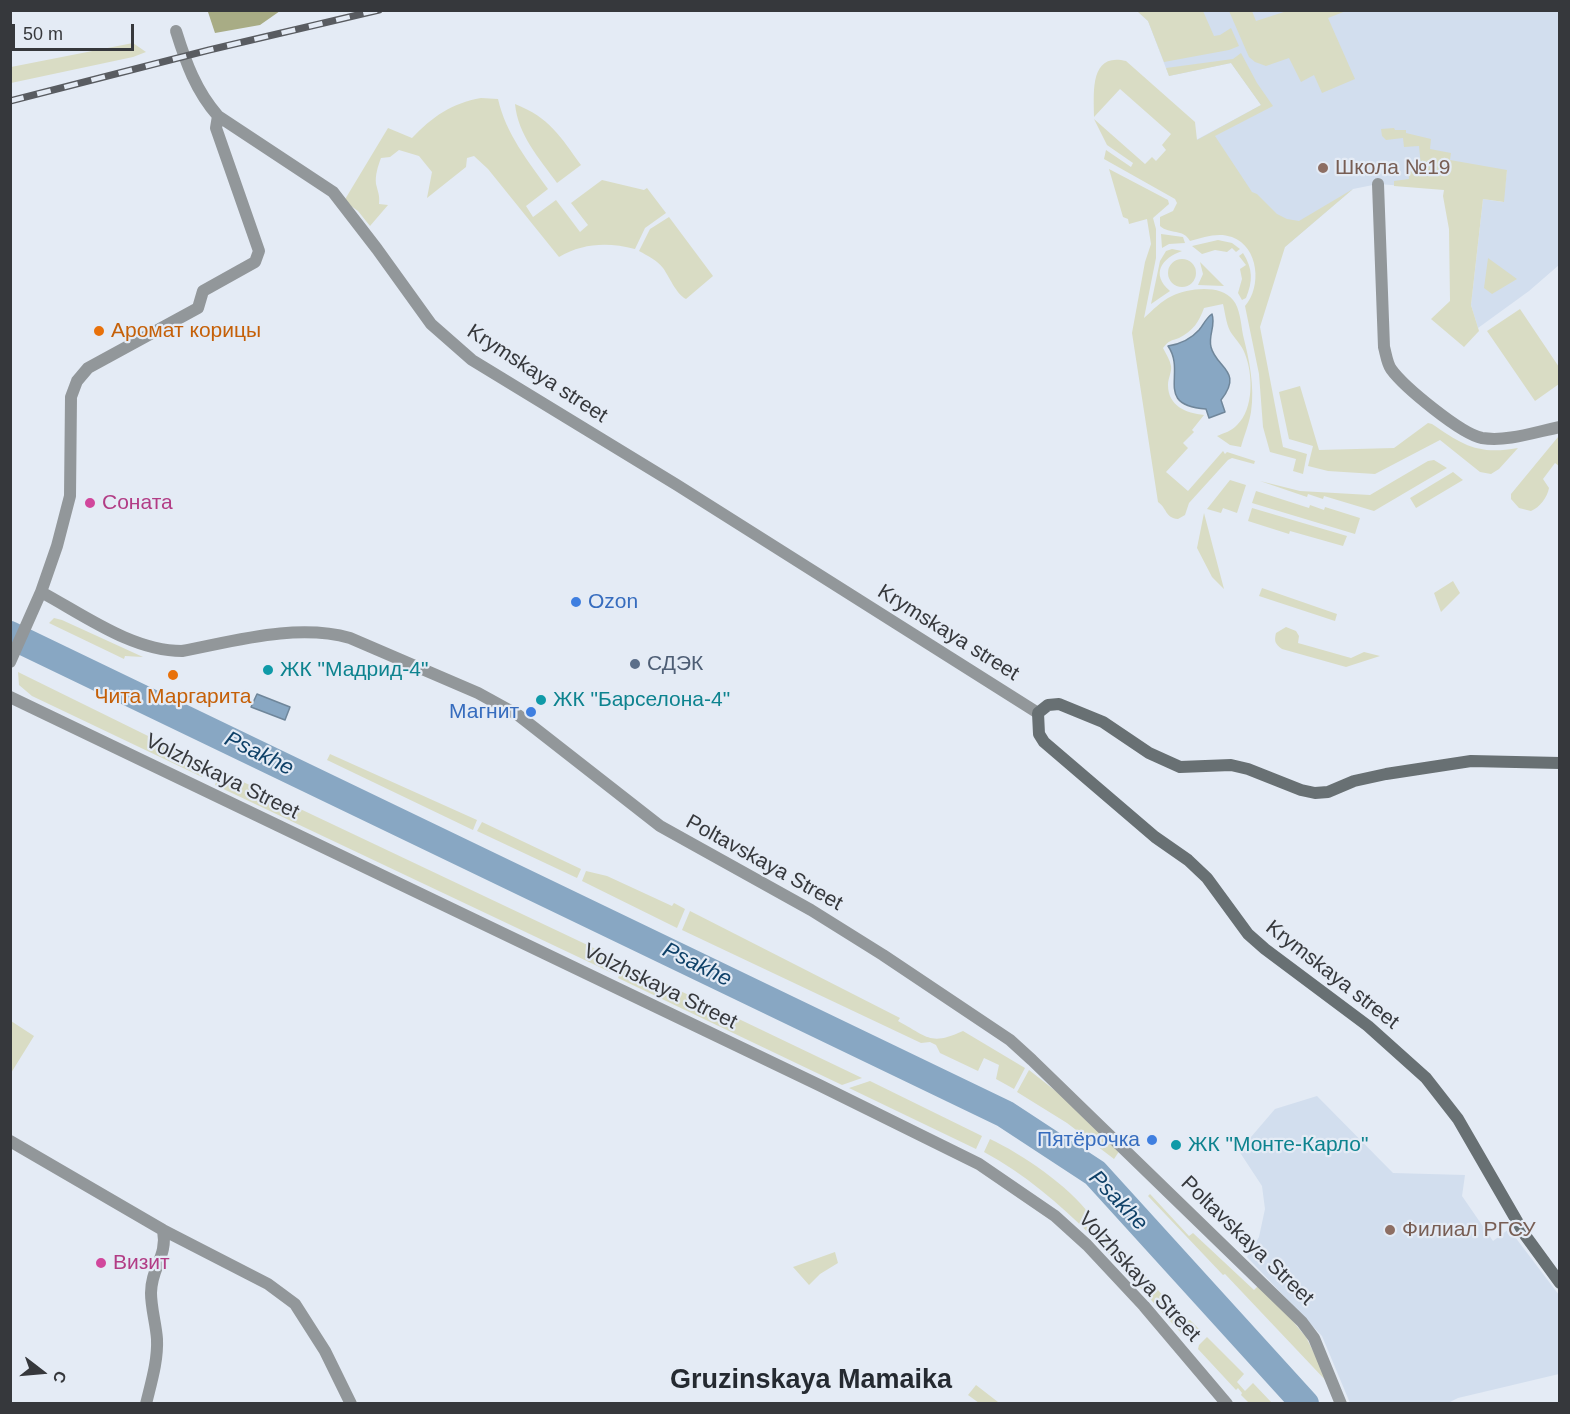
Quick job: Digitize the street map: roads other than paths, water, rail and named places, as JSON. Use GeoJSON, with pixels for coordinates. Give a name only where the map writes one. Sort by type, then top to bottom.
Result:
{"type":"FeatureCollection","features":[{"type":"Feature","properties":{"kind":"street","name":"Krymskaya street"},"geometry":{"type":"LineString","coordinates":[[176,31],[194,83],[204,100],[218,116],[333,192],[431,324],[472,360],[678,485],[1038,713],[1039,734],[1044,742],[1155,837],[1201,872],[1248,934],[1368,1026],[1426,1078],[1458,1119],[1525,1235],[1560,1283]]}},
{"type":"Feature","properties":{"kind":"street"},"geometry":{"type":"LineString","coordinates":[[10,662],[41,592],[57,546],[69,496],[72,397],[77,381],[88,368],[198,308],[203,291],[255,262],[259,251],[216,128],[218,116]]}},
{"type":"Feature","properties":{"kind":"street"},"geometry":{"type":"LineString","coordinates":[[1378,184],[1384,347],[1390,367],[1413,393],[1469,434],[1496,439],[1560,427]]}},
{"type":"Feature","properties":{"kind":"street","name":"Poltavskaya Street"},"geometry":{"type":"LineString","coordinates":[[41,592],[126,638],[147,647],[166,651],[182,651],[306,631],[332,633],[350,638],[478,693],[518,715],[660,826],[811,910],[1010,1040],[1302,1322],[1314,1338],[1341,1404]]}},
{"type":"Feature","properties":{"kind":"street","name":"Volzhskaya Street"},"geometry":{"type":"LineString","coordinates":[[10,697],[979,1164],[1054,1216],[1087,1245],[1144,1306],[1227,1404]]}},
{"type":"Feature","properties":{"kind":"street"},"geometry":{"type":"LineString","coordinates":[[1038,713],[1048,705],[1059,704],[1103,722],[1149,753],[1180,768],[1231,765],[1315,793],[1328,792],[1354,781],[1386,774],[1471,761],[1560,763]]}},
{"type":"Feature","properties":{"kind":"street"},"geometry":{"type":"LineString","coordinates":[[10,1141],[163,1230],[268,1284],[295,1304],[325,1351],[351,1404]]}},
{"type":"Feature","properties":{"kind":"street"},"geometry":{"type":"LineString","coordinates":[[146,1404],[157,1343],[151,1294],[154,1272],[162,1257],[165,1243],[163,1230]]}},
{"type":"Feature","properties":{"kind":"water"},"geometry":{"type":"Polygon","coordinates":[[[1212,314],[1211,347],[1229,376],[1230,382],[1221,400],[1225,412],[1209,418],[1206,409],[1190,406],[1180,401],[1176,394],[1173,356],[1168,346],[1193,336],[1212,314]]]}},
{"type":"Feature","properties":{"kind":"water"},"geometry":{"type":"Polygon","coordinates":[[[257,694],[290,707],[285,720],[251,707],[257,694]]]}},
{"type":"Feature","properties":{"kind":"waterway","name":"Psakhe"},"geometry":{"type":"LineString","coordinates":[[10,635],[1005,1114],[1095,1173],[1305,1404]]}},
{"type":"Feature","properties":{"kind":"railway"},"geometry":{"type":"LineString","coordinates":[[10,101],[209,50],[379,10]]}},
{"type":"Feature","properties":{"kind":"place","name":"Школа №19"},"geometry":{"type":"Point","coordinates":[1323,168]}},
{"type":"Feature","properties":{"kind":"place","name":"Аромат корицы"},"geometry":{"type":"Point","coordinates":[99,331]}},
{"type":"Feature","properties":{"kind":"place","name":"Соната"},"geometry":{"type":"Point","coordinates":[90,503]}},
{"type":"Feature","properties":{"kind":"place","name":"Ozon"},"geometry":{"type":"Point","coordinates":[576,602]}},
{"type":"Feature","properties":{"kind":"place","name":"СДЭК"},"geometry":{"type":"Point","coordinates":[635,664]}},
{"type":"Feature","properties":{"kind":"place","name":"ЖК \"Мадрид-4\""},"geometry":{"type":"Point","coordinates":[268,670]}},
{"type":"Feature","properties":{"kind":"place","name":"Чита Маргарита"},"geometry":{"type":"Point","coordinates":[173,675]}},
{"type":"Feature","properties":{"kind":"place","name":"ЖК \"Барселона-4\""},"geometry":{"type":"Point","coordinates":[541,700]}},
{"type":"Feature","properties":{"kind":"place","name":"Магнит"},"geometry":{"type":"Point","coordinates":[531,712]}},
{"type":"Feature","properties":{"kind":"place","name":"Пятёрочка"},"geometry":{"type":"Point","coordinates":[1152,1140]}},
{"type":"Feature","properties":{"kind":"place","name":"ЖК \"Монте-Карло\""},"geometry":{"type":"Point","coordinates":[1176,1145]}},
{"type":"Feature","properties":{"kind":"place","name":"Филиал РГСУ"},"geometry":{"type":"Point","coordinates":[1390,1230]}},
{"type":"Feature","properties":{"kind":"place","name":"Визит"},"geometry":{"type":"Point","coordinates":[101,1263]}},
{"type":"Feature","properties":{"kind":"district","name":"Gruzinskaya Mamaika"},"geometry":{"type":"Point","coordinates":[811,1381]}}]}
